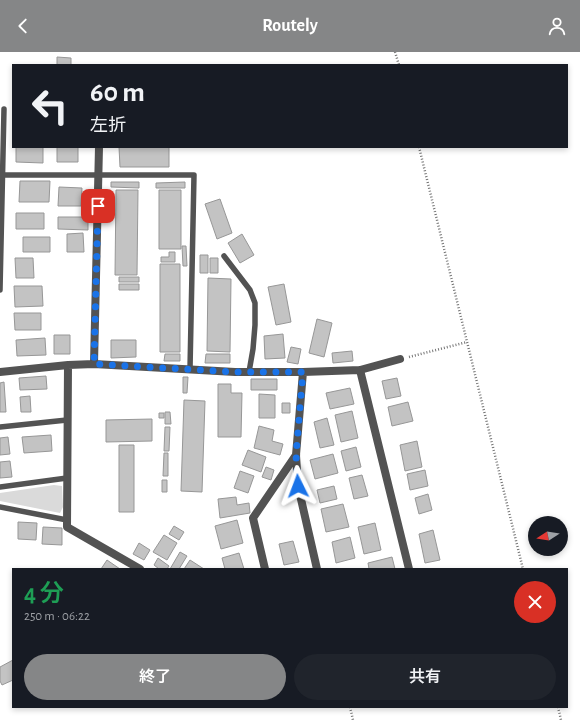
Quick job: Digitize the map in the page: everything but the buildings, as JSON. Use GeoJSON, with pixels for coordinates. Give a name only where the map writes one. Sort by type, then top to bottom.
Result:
{"type":"FeatureCollection","features":[{"type":"Feature","properties":{"kind":"street"},"geometry":{"type":"LineString","coordinates":[[94,364],[100,148]]}},
{"type":"Feature","properties":{"kind":"street"},"geometry":{"type":"LineString","coordinates":[[0,372],[68,365],[94,364],[190,370],[303,372],[360,370],[400,360]]}},
{"type":"Feature","properties":{"kind":"street"},"geometry":{"type":"LineString","coordinates":[[68,365],[67,527],[138,568]]}},
{"type":"Feature","properties":{"kind":"street"},"geometry":{"type":"LineString","coordinates":[[360,370],[409,568]]}},
{"type":"Feature","properties":{"kind":"street"},"geometry":{"type":"LineString","coordinates":[[303,372],[296,455],[298,486],[317,568]]}},
{"type":"Feature","properties":{"kind":"street"},"geometry":{"type":"LineString","coordinates":[[265,568],[253,518],[296,455]]}},
{"type":"Feature","properties":{"kind":"lane"},"geometry":{"type":"LineString","coordinates":[[0,290],[4,109]]}},
{"type":"Feature","properties":{"kind":"lane"},"geometry":{"type":"LineString","coordinates":[[3,174],[194,175],[190,370]]}},
{"type":"Feature","properties":{"kind":"lane"},"geometry":{"type":"LineString","coordinates":[[224,256],[250,290],[255,303],[253,349],[249,372]]}},
{"type":"Feature","properties":{"kind":"lane"},"geometry":{"type":"LineString","coordinates":[[0,427],[68,420]]}},
{"type":"Feature","properties":{"kind":"lane"},"geometry":{"type":"LineString","coordinates":[[0,487],[67,478]]}},
{"type":"Feature","properties":{"kind":"lane"},"geometry":{"type":"LineString","coordinates":[[0,508],[67,520]]}},
{"type":"Feature","properties":{"kind":"path"},"geometry":{"type":"LineString","coordinates":[[395,52],[398,64]]}},
{"type":"Feature","properties":{"kind":"path"},"geometry":{"type":"LineString","coordinates":[[419,148],[523,568]]}},
{"type":"Feature","properties":{"kind":"path"},"geometry":{"type":"LineString","coordinates":[[400,360],[467,342]]}},
{"type":"Feature","properties":{"kind":"path"},"geometry":{"type":"LineString","coordinates":[[350,708],[353,720]]}},
{"type":"Feature","properties":{"kind":"path"},"geometry":{"type":"LineString","coordinates":[[558,708],[561,720]]}},
{"type":"Feature","properties":{"kind":"shaded area"},"geometry":{"type":"Polygon","coordinates":[[[54,485],[62,486],[63,507],[60,513],[0,501],[0,493],[54,485]]]}},
{"type":"Feature","properties":{"kind":"route"},"geometry":{"type":"LineString","coordinates":[[98,206],[94,364],[235,372],[303,372],[296,455],[298,486]]}}]}
